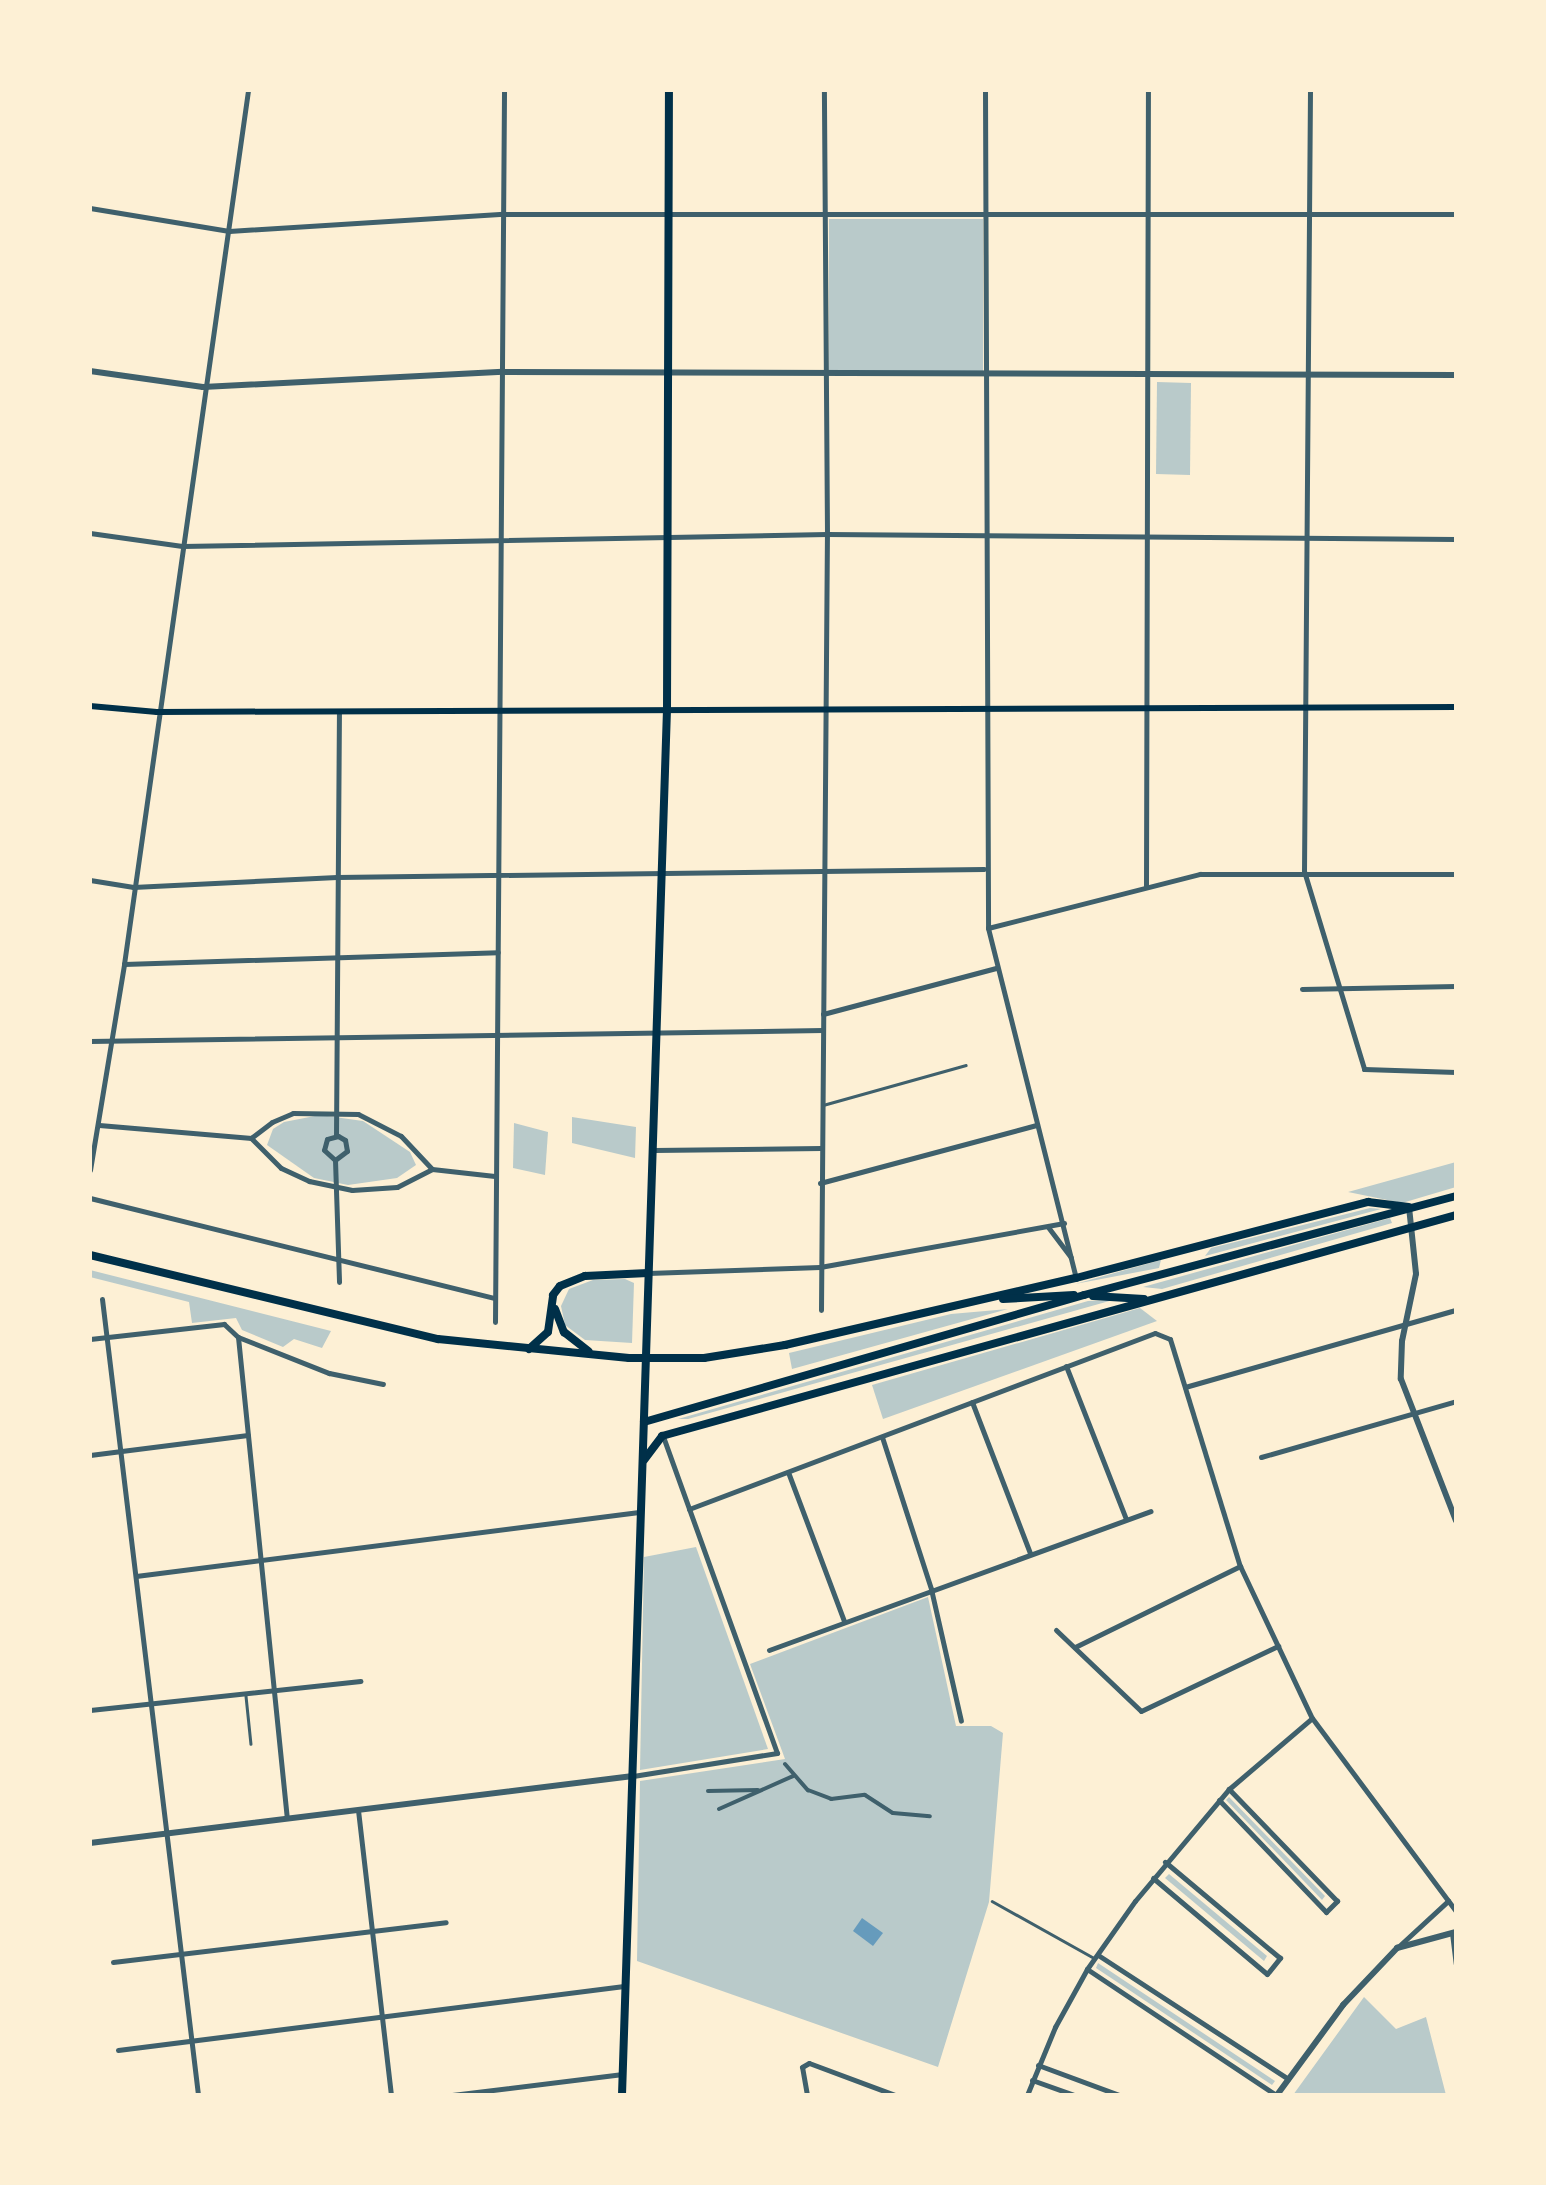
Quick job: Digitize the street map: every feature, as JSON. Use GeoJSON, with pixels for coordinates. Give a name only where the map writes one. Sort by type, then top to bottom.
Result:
{"type":"FeatureCollection","features":[{"type":"Feature","properties":{"kind":"main road"},"geometry":{"type":"LineString","coordinates":[[622,2095],[667,710],[669,90]]}},
{"type":"Feature","properties":{"kind":"main road"},"geometry":{"type":"LineString","coordinates":[[90,706],[158,712],[339,708],[1456,707]]}},
{"type":"Feature","properties":{"kind":"main road"},"geometry":{"type":"LineString","coordinates":[[644,1422],[1084,1295],[1456,1196]]}},
{"type":"Feature","properties":{"kind":"main road"},"geometry":{"type":"LineString","coordinates":[[90,1255],[373,1326],[529,1349],[687,1358],[740,1354],[1076,1278],[1368,1202],[1409,1208]]}},
{"type":"Feature","properties":{"kind":"main road"},"geometry":{"type":"LineString","coordinates":[[641,1466],[650,1447],[662,1436],[1456,1215]]}},
{"type":"Feature","properties":{"kind":"main road"},"geometry":{"type":"LineString","coordinates":[[529,1349],[548,1332],[553,1295],[572,1281],[648,1273]]}},
{"type":"Feature","properties":{"kind":"main road"},"geometry":{"type":"LineString","coordinates":[[572,1281],[556,1299],[559,1324],[571,1340],[598,1355]]}},
{"type":"Feature","properties":{"kind":"main road"},"geometry":{"type":"LineString","coordinates":[[954,1305],[1084,1295],[1149,1299]]}},
{"type":"Feature","properties":{"kind":"main road"},"geometry":{"type":"LineString","coordinates":[[644,1422],[662,1436]]}},
{"type":"Feature","properties":{"kind":"street"},"geometry":{"type":"LineString","coordinates":[[90,1170],[124,964],[248,90]]}},
{"type":"Feature","properties":{"kind":"street"},"geometry":{"type":"LineString","coordinates":[[495,1322],[504,90]]}},
{"type":"Feature","properties":{"kind":"street"},"geometry":{"type":"LineString","coordinates":[[821,1310],[826,534],[824,90]]}},
{"type":"Feature","properties":{"kind":"street"},"geometry":{"type":"LineString","coordinates":[[985,90],[989,212],[984,869],[988,928],[1076,1278]]}},
{"type":"Feature","properties":{"kind":"street"},"geometry":{"type":"LineString","coordinates":[[1146,886],[1148,90]]}},
{"type":"Feature","properties":{"kind":"street"},"geometry":{"type":"LineString","coordinates":[[1310,90],[1304,872],[1364,1069],[1456,1072]]}},
{"type":"Feature","properties":{"kind":"street"},"geometry":{"type":"LineString","coordinates":[[90,208],[229,231],[502,214],[1456,214]]}},
{"type":"Feature","properties":{"kind":"street"},"geometry":{"type":"LineString","coordinates":[[90,371],[204,388],[504,372],[1456,375]]}},
{"type":"Feature","properties":{"kind":"street"},"geometry":{"type":"LineString","coordinates":[[90,533],[182,546],[826,534],[1146,540],[1456,538]]}},
{"type":"Feature","properties":{"kind":"street"},"geometry":{"type":"LineString","coordinates":[[334,1160],[342,1158],[347,1148],[336,1136],[335,1111],[339,708]]}},
{"type":"Feature","properties":{"kind":"street"},"geometry":{"type":"LineString","coordinates":[[90,880],[133,886],[498,874],[984,869]]}},
{"type":"Feature","properties":{"kind":"street"},"geometry":{"type":"LineString","coordinates":[[988,928],[1200,874],[1456,874]]}},
{"type":"Feature","properties":{"kind":"street"},"geometry":{"type":"LineString","coordinates":[[124,964],[338,954],[498,952]]}},
{"type":"Feature","properties":{"kind":"street"},"geometry":{"type":"LineString","coordinates":[[823,1014],[996,968]]}},
{"type":"Feature","properties":{"kind":"street"},"geometry":{"type":"LineString","coordinates":[[1302,989],[1456,986]]}},
{"type":"Feature","properties":{"kind":"street"},"geometry":{"type":"LineString","coordinates":[[90,1041],[112,1044],[823,1030]]}},
{"type":"Feature","properties":{"kind":"street"},"geometry":{"type":"LineString","coordinates":[[251,1138],[272,1122],[294,1113],[358,1114],[386,1126],[416,1148],[432,1168]]}},
{"type":"Feature","properties":{"kind":"street"},"geometry":{"type":"LineString","coordinates":[[98,1126],[251,1138],[281,1168],[336,1187],[385,1189],[432,1168],[495,1176]]}},
{"type":"Feature","properties":{"kind":"street"},"geometry":{"type":"LineString","coordinates":[[820,1184],[1036,1126]]}},
{"type":"Feature","properties":{"kind":"street"},"geometry":{"type":"LineString","coordinates":[[336,1136],[324,1146],[325,1153],[334,1160],[339,1282]]}},
{"type":"Feature","properties":{"kind":"street"},"geometry":{"type":"LineString","coordinates":[[652,1150],[821,1148]]}},
{"type":"Feature","properties":{"kind":"street"},"geometry":{"type":"LineString","coordinates":[[90,1198],[495,1298]]}},
{"type":"Feature","properties":{"kind":"street"},"geometry":{"type":"LineString","coordinates":[[1409,1208],[1416,1274],[1399,1362],[1456,1521]]}},
{"type":"Feature","properties":{"kind":"street"},"geometry":{"type":"LineString","coordinates":[[648,1273],[820,1267],[1064,1223]]}},
{"type":"Feature","properties":{"kind":"street"},"geometry":{"type":"LineString","coordinates":[[1048,1228],[1073,1260]]}},
{"type":"Feature","properties":{"kind":"street"},"geometry":{"type":"LineString","coordinates":[[102,1299],[198,2095]]}},
{"type":"Feature","properties":{"kind":"street"},"geometry":{"type":"LineString","coordinates":[[1185,1386],[1456,1310]]}},
{"type":"Feature","properties":{"kind":"street"},"geometry":{"type":"LineString","coordinates":[[90,1339],[214,1324],[234,1329],[238,1336],[287,1818]]}},
{"type":"Feature","properties":{"kind":"street"},"geometry":{"type":"LineString","coordinates":[[689,1509],[1155,1333],[1170,1339],[1240,1566],[1312,1718],[1456,1911]]}},
{"type":"Feature","properties":{"kind":"street"},"geometry":{"type":"LineString","coordinates":[[238,1336],[345,1379],[383,1384]]}},
{"type":"Feature","properties":{"kind":"street"},"geometry":{"type":"LineString","coordinates":[[1066,1366],[1126,1519]]}},
{"type":"Feature","properties":{"kind":"street"},"geometry":{"type":"LineString","coordinates":[[1261,1458],[1456,1400]]}},
{"type":"Feature","properties":{"kind":"street"},"geometry":{"type":"LineString","coordinates":[[972,1402],[1030,1554]]}},
{"type":"Feature","properties":{"kind":"street"},"geometry":{"type":"LineString","coordinates":[[90,1455],[248,1435]]}},
{"type":"Feature","properties":{"kind":"street"},"geometry":{"type":"LineString","coordinates":[[90,1843],[633,1776],[777,1753],[662,1436]]}},
{"type":"Feature","properties":{"kind":"street"},"geometry":{"type":"LineString","coordinates":[[882,1437],[931,1589],[961,1721]]}},
{"type":"Feature","properties":{"kind":"street"},"geometry":{"type":"LineString","coordinates":[[788,1472],[844,1621]]}},
{"type":"Feature","properties":{"kind":"street"},"geometry":{"type":"LineString","coordinates":[[1446,1496],[1456,1494]]}},
{"type":"Feature","properties":{"kind":"street"},"geometry":{"type":"LineString","coordinates":[[769,1650],[1150,1511]]}},
{"type":"Feature","properties":{"kind":"street"},"geometry":{"type":"LineString","coordinates":[[135,1576],[639,1512]]}},
{"type":"Feature","properties":{"kind":"street"},"geometry":{"type":"LineString","coordinates":[[1075,1647],[1240,1566]]}},
{"type":"Feature","properties":{"kind":"street"},"geometry":{"type":"LineString","coordinates":[[1056,1630],[1141,1711],[1278,1646]]}},
{"type":"Feature","properties":{"kind":"street"},"geometry":{"type":"LineString","coordinates":[[90,1710],[360,1681]]}},
{"type":"Feature","properties":{"kind":"street"},"geometry":{"type":"LineString","coordinates":[[1028,2095],[1038,2065],[1087,1969],[1165,1862],[1229,1789],[1312,1718]]}},
{"type":"Feature","properties":{"kind":"street"},"geometry":{"type":"LineString","coordinates":[[785,1764],[808,1790],[831,1800],[865,1795],[893,1812],[930,1816]]}},
{"type":"Feature","properties":{"kind":"street"},"geometry":{"type":"LineString","coordinates":[[718,1809],[793,1776]]}},
{"type":"Feature","properties":{"kind":"street"},"geometry":{"type":"LineString","coordinates":[[865,1795],[866,1784]]}},
{"type":"Feature","properties":{"kind":"street"},"geometry":{"type":"LineString","coordinates":[[1219,1800],[1326,1912],[1336,1901],[1229,1789]]}},
{"type":"Feature","properties":{"kind":"street"},"geometry":{"type":"LineString","coordinates":[[708,1791],[762,1790]]}},
{"type":"Feature","properties":{"kind":"street"},"geometry":{"type":"LineString","coordinates":[[358,1810],[392,2095]]}},
{"type":"Feature","properties":{"kind":"street"},"geometry":{"type":"LineString","coordinates":[[1153,1878],[1268,1974],[1280,1958],[1165,1862]]}},
{"type":"Feature","properties":{"kind":"street"},"geometry":{"type":"LineString","coordinates":[[1087,1969],[1276,2095],[1343,2005],[1448,1901]]}},
{"type":"Feature","properties":{"kind":"street"},"geometry":{"type":"LineString","coordinates":[[113,1962],[446,1922]]}},
{"type":"Feature","properties":{"kind":"street"},"geometry":{"type":"LineString","coordinates":[[1397,1948],[1454,1932],[1456,1964]]}},
{"type":"Feature","properties":{"kind":"street"},"geometry":{"type":"LineString","coordinates":[[1096,1956],[1288,2079]]}},
{"type":"Feature","properties":{"kind":"street"},"geometry":{"type":"LineString","coordinates":[[118,2050],[624,1986]]}},
{"type":"Feature","properties":{"kind":"street"},"geometry":{"type":"LineString","coordinates":[[807,2095],[802,2067],[809,2063],[895,2095]]}},
{"type":"Feature","properties":{"kind":"street"},"geometry":{"type":"LineString","coordinates":[[1038,2065],[1120,2095]]}},
{"type":"Feature","properties":{"kind":"street"},"geometry":{"type":"LineString","coordinates":[[452,2095],[622,2074]]}},
{"type":"Feature","properties":{"kind":"street"},"geometry":{"type":"LineString","coordinates":[[1032,2080],[1074,2095]]}},
{"type":"Feature","properties":{"kind":"lane"},"geometry":{"type":"LineString","coordinates":[[822,1105],[966,1065]]}},
{"type":"Feature","properties":{"kind":"lane"},"geometry":{"type":"LineString","coordinates":[[246,1694],[251,1744]]}},
{"type":"Feature","properties":{"kind":"lane"},"geometry":{"type":"LineString","coordinates":[[992,1901],[1096,1956]]}},
{"type":"Feature","properties":{"kind":"shaded area"},"geometry":{"type":"Polygon","coordinates":[[[829,219],[983,219],[983,371],[829,371],[829,219]]]}},
{"type":"Feature","properties":{"kind":"shaded area"},"geometry":{"type":"Polygon","coordinates":[[[1157,382],[1191,383],[1190,475],[1156,474],[1157,382]]]}},
{"type":"Feature","properties":{"kind":"shaded area"},"geometry":{"type":"Polygon","coordinates":[[[320,1115],[363,1121],[410,1152],[416,1165],[397,1178],[348,1185],[314,1178],[267,1145],[273,1129],[284,1122],[320,1115]]]}},
{"type":"Feature","properties":{"kind":"shaded area"},"geometry":{"type":"Polygon","coordinates":[[[572,1117],[636,1127],[635,1158],[572,1143],[572,1117]]]}},
{"type":"Feature","properties":{"kind":"shaded area"},"geometry":{"type":"Polygon","coordinates":[[[514,1123],[548,1132],[545,1175],[513,1168],[514,1123]]]}},
{"type":"Feature","properties":{"kind":"shaded area"},"geometry":{"type":"Polygon","coordinates":[[[1456,1162],[1456,1187],[1402,1203],[1348,1192],[1456,1162]]]}},
{"type":"Feature","properties":{"kind":"shaded area"},"geometry":{"type":"Polygon","coordinates":[[[1370,1208],[1381,1209],[1205,1256],[1211,1248],[1370,1208]]]}},
{"type":"Feature","properties":{"kind":"shaded area"},"geometry":{"type":"Polygon","coordinates":[[[1390,1218],[1392,1223],[1162,1289],[1143,1287],[1390,1218]]]}},
{"type":"Feature","properties":{"kind":"shaded area"},"geometry":{"type":"Polygon","coordinates":[[[1161,1260],[1159,1268],[1075,1284],[1161,1260]]]}},
{"type":"Feature","properties":{"kind":"shaded area"},"geometry":{"type":"Polygon","coordinates":[[[90,1270],[331,1331],[322,1348],[294,1339],[283,1347],[242,1330],[236,1318],[192,1323],[189,1302],[90,1277],[90,1270]]]}},
{"type":"Feature","properties":{"kind":"shaded area"},"geometry":{"type":"Polygon","coordinates":[[[625,1279],[634,1283],[632,1343],[585,1340],[565,1325],[561,1306],[569,1289],[593,1280],[625,1279]]]}},
{"type":"Feature","properties":{"kind":"shaded area"},"geometry":{"type":"Polygon","coordinates":[[[1113,1300],[688,1419],[678,1419],[1088,1301],[1113,1300]]]}},
{"type":"Feature","properties":{"kind":"shaded area"},"geometry":{"type":"Polygon","coordinates":[[[1140,1308],[1157,1321],[883,1419],[872,1385],[1140,1308]]]}},
{"type":"Feature","properties":{"kind":"shaded area"},"geometry":{"type":"Polygon","coordinates":[[[1008,1309],[792,1369],[789,1353],[951,1314],[1008,1309]]]}},
{"type":"Feature","properties":{"kind":"shaded area"},"geometry":{"type":"Polygon","coordinates":[[[696,1547],[768,1749],[640,1770],[644,1557],[696,1547]]]}},
{"type":"Feature","properties":{"kind":"shaded area"},"geometry":{"type":"Polygon","coordinates":[[[928,1597],[956,1726],[991,1726],[1003,1733],[989,1902],[938,2067],[637,1961],[640,1781],[785,1759],[750,1664],[928,1597]]]}},
{"type":"Feature","properties":{"kind":"shaded area"},"geometry":{"type":"Polygon","coordinates":[[[1229,1797],[1325,1896],[1322,1900],[1226,1800],[1229,1797]]]}},
{"type":"Feature","properties":{"kind":"shaded area"},"geometry":{"type":"Polygon","coordinates":[[[1169,1874],[1267,1956],[1264,1961],[1165,1878],[1169,1874]]]}},
{"type":"Feature","properties":{"kind":"shaded area"},"geometry":{"type":"Polygon","coordinates":[[[1098,1963],[1275,2081],[1272,2085],[1096,1968],[1098,1963]]]}},
{"type":"Feature","properties":{"kind":"shaded area"},"geometry":{"type":"Polygon","coordinates":[[[1364,1997],[1396,2029],[1426,2017],[1446,2095],[1293,2095],[1364,1997]]]}},
{"type":"Feature","properties":{"kind":"water"},"geometry":{"type":"Polygon","coordinates":[[[862,1918],[883,1933],[873,1946],[853,1931],[862,1918]]]}}]}
